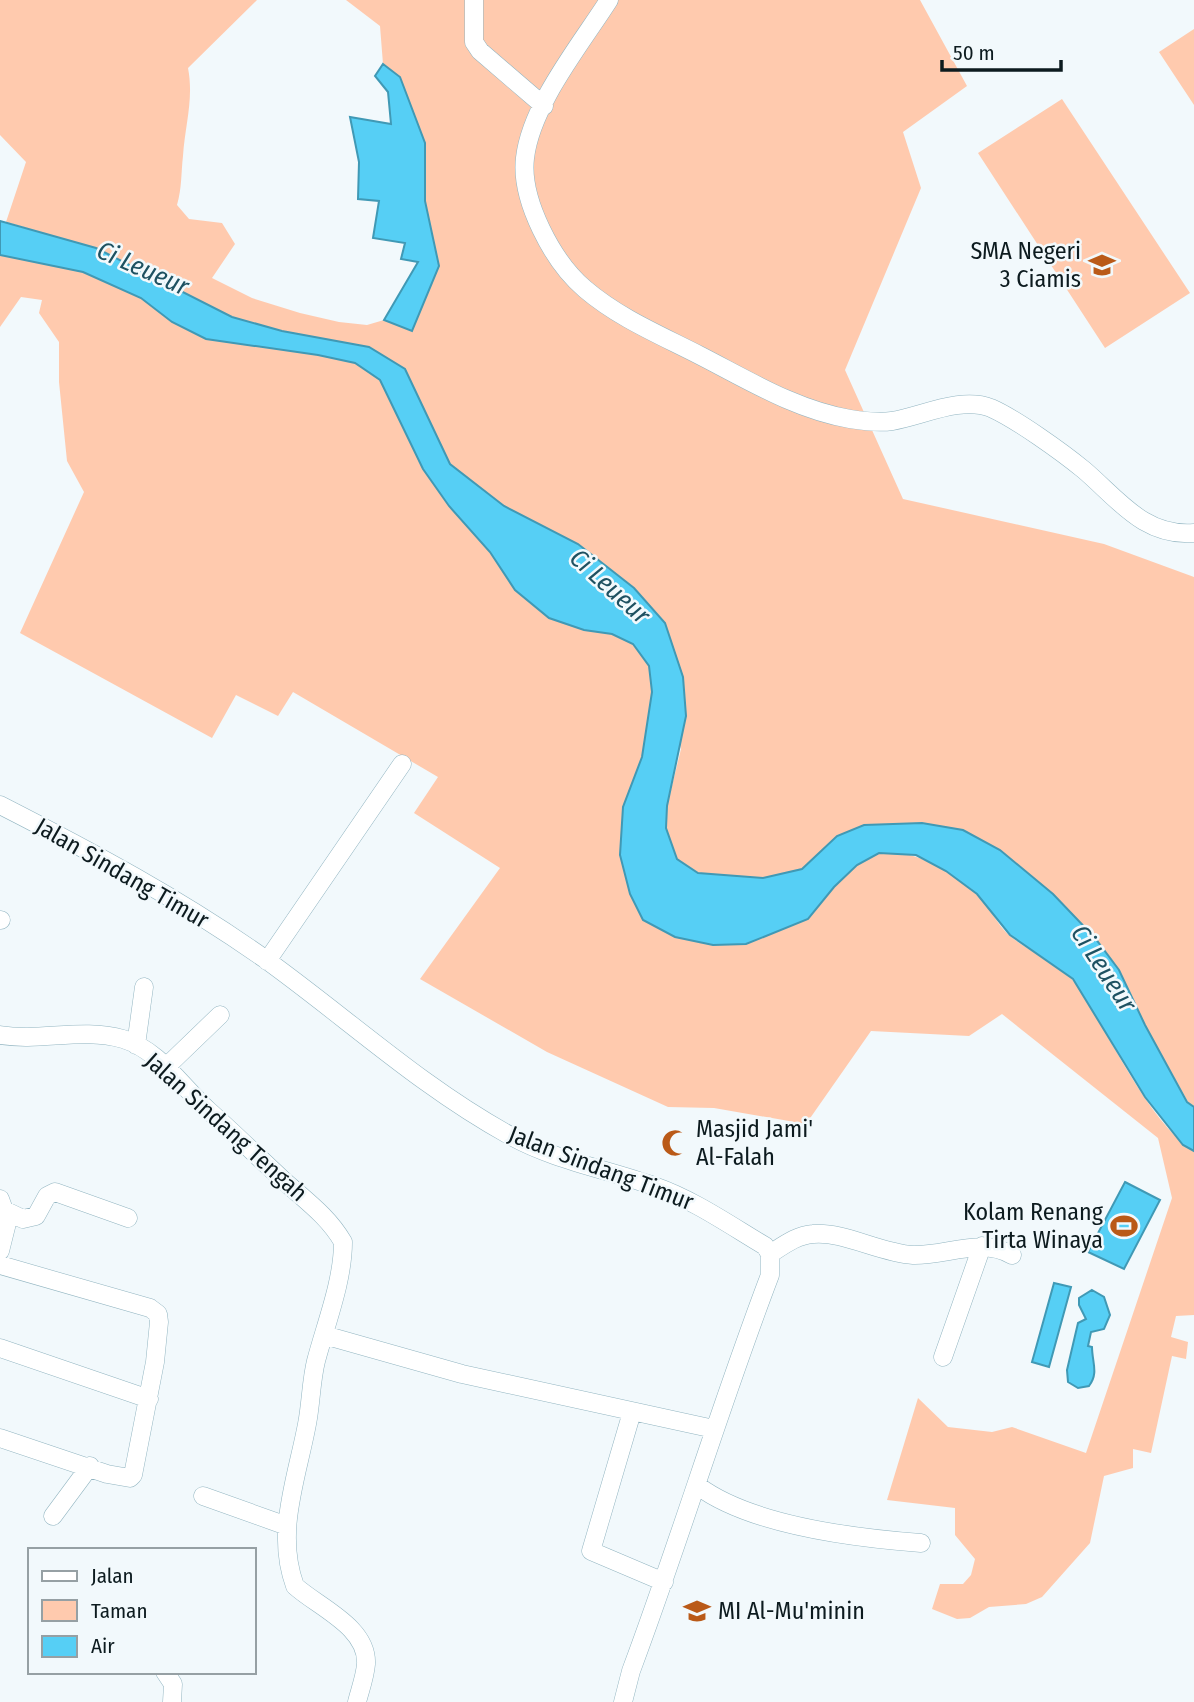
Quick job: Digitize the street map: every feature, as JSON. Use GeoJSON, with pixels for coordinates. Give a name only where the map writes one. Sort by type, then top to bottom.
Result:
{"type":"FeatureCollection","features":[{"type":"Feature","properties":{"kind":"street"},"geometry":{"type":"LineString","coordinates":[[474,0],[474,42],[480,51],[544,106]]}},
{"type":"Feature","properties":{"kind":"street"},"geometry":{"type":"LineString","coordinates":[[609,0],[544,106],[530,137],[525,158],[524,175],[532,211],[569,271],[583,288],[623,317],[783,398],[834,416],[890,421],[969,405],[991,408],[1083,470],[1137,520],[1173,533],[1194,533]]}},
{"type":"Feature","properties":{"kind":"street"},"geometry":{"type":"LineString","coordinates":[[267,961],[402,764]]}},
{"type":"Feature","properties":{"kind":"street","name":"Jalan Sindang Timur"},"geometry":{"type":"LineString","coordinates":[[0,805],[138,877],[267,961],[415,1076],[511,1136],[555,1156],[656,1186],[699,1204],[765,1246],[770,1254]]}},
{"type":"Feature","properties":{"kind":"street"},"geometry":{"type":"LineString","coordinates":[[136,1045],[144,987]]}},
{"type":"Feature","properties":{"kind":"street"},"geometry":{"type":"LineString","coordinates":[[166,1067],[220,1015]]}},
{"type":"Feature","properties":{"kind":"street","name":"Jalan Sindang Tengah"},"geometry":{"type":"LineString","coordinates":[[0,1035],[21,1038],[78,1033],[123,1039],[136,1045],[166,1067],[206,1109],[335,1228],[343,1242],[343,1253],[316,1364],[312,1402],[286,1526],[289,1571],[295,1586],[350,1629],[363,1649],[366,1663],[357,1702]]}},
{"type":"Feature","properties":{"kind":"street"},"geometry":{"type":"LineString","coordinates":[[0,1251],[5,1207],[29,1219],[40,1211],[47,1196],[55,1192],[128,1218]]}},
{"type":"Feature","properties":{"kind":"street"},"geometry":{"type":"LineString","coordinates":[[623,1702],[631,1671],[698,1486],[714,1429],[770,1275],[770,1254],[794,1239],[823,1233],[881,1250],[915,1255],[936,1255],[982,1246],[1012,1255]]}},
{"type":"Feature","properties":{"kind":"street"},"geometry":{"type":"LineString","coordinates":[[943,1357],[982,1246]]}},
{"type":"Feature","properties":{"kind":"street"},"geometry":{"type":"LineString","coordinates":[[0,1265],[150,1308],[158,1314],[149,1399],[133,1475],[126,1479],[0,1438]]}},
{"type":"Feature","properties":{"kind":"street"},"geometry":{"type":"LineString","coordinates":[[324,1335],[462,1374],[714,1429]]}},
{"type":"Feature","properties":{"kind":"street"},"geometry":{"type":"LineString","coordinates":[[0,1348],[149,1399]]}},
{"type":"Feature","properties":{"kind":"street"},"geometry":{"type":"LineString","coordinates":[[632,1412],[591,1551],[664,1582]]}},
{"type":"Feature","properties":{"kind":"street"},"geometry":{"type":"LineString","coordinates":[[53,1516],[90,1466]]}},
{"type":"Feature","properties":{"kind":"street"},"geometry":{"type":"LineString","coordinates":[[698,1486],[710,1496],[774,1519],[868,1539],[921,1543]]}},
{"type":"Feature","properties":{"kind":"street"},"geometry":{"type":"LineString","coordinates":[[203,1496],[286,1526]]}},
{"type":"Feature","properties":{"kind":"street"},"geometry":{"type":"LineString","coordinates":[[166,1674],[173,1684],[172,1702]]}},
{"type":"Feature","properties":{"kind":"green space"},"geometry":{"type":"Polygon","coordinates":[[[0,0],[257,0],[188,68],[190,101],[177,205],[189,219],[222,223],[235,244],[212,278],[252,298],[300,313],[367,325],[384,320],[412,331],[439,266],[425,201],[425,143],[400,77],[383,64],[380,26],[346,0],[920,0],[967,86],[903,132],[921,188],[845,370],[903,499],[1104,544],[1194,577],[1194,1107],[1188,1102],[1145,1025],[1119,970],[1095,938],[1053,894],[1000,850],[963,830],[922,823],[837,836],[802,869],[763,878],[698,873],[676,859],[666,828],[667,806],[681,749],[634,588],[578,544],[504,506],[450,464],[405,369],[369,347],[282,331],[232,317],[96,248],[6,222],[26,162],[0,135],[0,0]]]}},
{"type":"Feature","properties":{"kind":"green space"},"geometry":{"type":"Polygon","coordinates":[[[1194,29],[1194,105],[1159,52],[1194,29]]]}},
{"type":"Feature","properties":{"kind":"green space"},"geometry":{"type":"Polygon","coordinates":[[[1062,99],[1190,293],[1105,348],[978,153],[1062,99]]]}},
{"type":"Feature","properties":{"kind":"green space"},"geometry":{"type":"Polygon","coordinates":[[[0,255],[83,272],[141,298],[172,322],[206,339],[355,363],[380,380],[423,469],[449,506],[490,552],[515,590],[584,630],[612,634],[633,644],[649,666],[652,692],[642,757],[623,808],[620,854],[630,894],[808,919],[857,865],[877,854],[902,853],[931,863],[968,886],[982,899],[1010,936],[1069,975],[1160,1119],[1177,1138],[1194,1151],[1194,1315],[1176,1316],[1171,1337],[1188,1342],[1186,1359],[1172,1356],[1151,1453],[1133,1449],[1133,1468],[1104,1476],[1090,1543],[1042,1597],[1026,1604],[989,1607],[970,1618],[957,1619],[932,1609],[940,1584],[963,1584],[971,1575],[975,1559],[955,1535],[955,1508],[887,1500],[918,1398],[948,1427],[992,1432],[1012,1427],[1086,1453],[1172,1198],[1158,1138],[1002,1014],[969,1036],[871,1031],[806,1124],[714,1108],[668,1107],[547,1052],[420,979],[500,868],[414,813],[438,777],[293,692],[278,716],[236,695],[212,738],[20,633],[84,492],[67,461],[59,382],[59,342],[39,313],[42,300],[21,297],[0,327],[0,255]]]}},
{"type":"Feature","properties":{"kind":"water"},"geometry":{"type":"Polygon","coordinates":[[[383,64],[400,77],[425,143],[425,201],[439,266],[412,331],[384,320],[418,262],[401,259],[405,243],[373,238],[379,201],[358,199],[359,162],[350,117],[391,124],[388,92],[375,76],[383,64]]]}},
{"type":"Feature","properties":{"kind":"water","name":"Ci Leueur"},"geometry":{"type":"Polygon","coordinates":[[[0,221],[96,248],[232,317],[282,331],[369,347],[405,369],[450,464],[504,506],[578,544],[634,588],[665,623],[683,677],[686,716],[667,806],[666,828],[677,859],[698,873],[763,878],[802,869],[837,836],[864,825],[922,823],[963,830],[1000,850],[1053,894],[1095,938],[1119,970],[1187,1102],[1194,1107],[1194,1151],[1183,1145],[1145,1097],[1073,979],[1010,935],[977,894],[946,871],[916,855],[879,853],[857,865],[834,887],[808,919],[746,944],[713,945],[675,937],[643,920],[630,894],[620,855],[623,807],[642,757],[652,692],[649,666],[633,644],[612,634],[584,630],[549,618],[515,590],[490,552],[449,506],[423,469],[380,380],[355,363],[206,339],[172,322],[141,298],[83,272],[0,255],[0,221]]]}},
{"type":"Feature","properties":{"kind":"water","name":"Kolam Renang Tirta Winaya"},"geometry":{"type":"Polygon","coordinates":[[[1125,1182],[1160,1200],[1124,1269],[1088,1252],[1125,1182]]]}},
{"type":"Feature","properties":{"kind":"water","name":"Kolam Renang Tirta Winaya"},"geometry":{"type":"Polygon","coordinates":[[[1054,1283],[1071,1287],[1049,1367],[1032,1362],[1054,1283]]]}},
{"type":"Feature","properties":{"kind":"water","name":"Kolam Renang Tirta Winaya"},"geometry":{"type":"Polygon","coordinates":[[[1092,1290],[1104,1297],[1110,1315],[1104,1329],[1091,1332],[1088,1346],[1092,1347],[1094,1377],[1089,1386],[1078,1388],[1068,1382],[1067,1370],[1078,1323],[1086,1319],[1079,1305],[1079,1298],[1092,1290]]]}},
{"type":"Feature","properties":{"kind":"place","name":"SMA Negeri 3 Ciamis"},"geometry":{"type":"Point","coordinates":[1102,265]}},
{"type":"Feature","properties":{"kind":"place","name":"Masjid Jami' Al-Falah"},"geometry":{"type":"Point","coordinates":[675,1143]}},
{"type":"Feature","properties":{"kind":"place","name":"Kolam Renang Tirta Winaya"},"geometry":{"type":"Point","coordinates":[1124,1226]}},
{"type":"Feature","properties":{"kind":"place","name":"MI Al-Mu'minin"},"geometry":{"type":"Point","coordinates":[697,1611]}}]}
